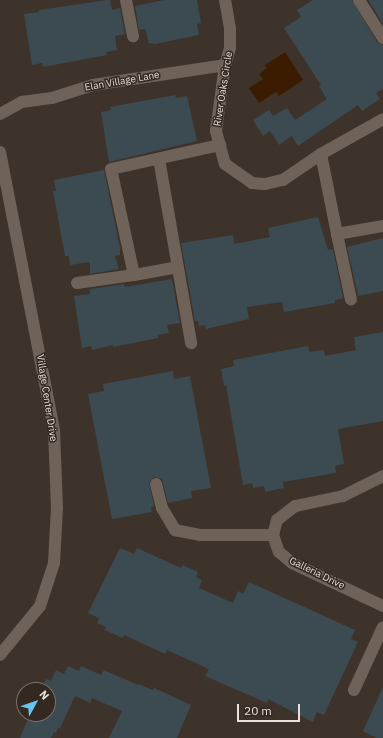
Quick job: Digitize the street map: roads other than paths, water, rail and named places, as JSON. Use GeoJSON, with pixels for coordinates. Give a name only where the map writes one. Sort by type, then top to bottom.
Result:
{"type":"FeatureCollection","features":[{"type":"Feature","properties":{"kind":"street"},"geometry":{"type":"LineString","coordinates":[[126,0],[133,36]]}},
{"type":"Feature","properties":{"kind":"street","name":"River Oaks Circle"},"geometry":{"type":"LineString","coordinates":[[225,0],[230,29],[230,48],[225,65],[216,131],[225,164],[252,183],[265,184],[283,180],[321,154],[383,119]]}},
{"type":"Feature","properties":{"kind":"street"},"geometry":{"type":"LineString","coordinates":[[359,0],[383,38]]}},
{"type":"Feature","properties":{"kind":"street","name":"Elan Village Lane"},"geometry":{"type":"LineString","coordinates":[[0,114],[22,102],[52,98],[93,85],[225,65]]}},
{"type":"Feature","properties":{"kind":"street"},"geometry":{"type":"LineString","coordinates":[[134,275],[111,169],[220,145]]}},
{"type":"Feature","properties":{"kind":"street","name":"Village Center Drive"},"geometry":{"type":"LineString","coordinates":[[0,152],[54,430],[57,508],[54,563],[40,606],[0,655]]}},
{"type":"Feature","properties":{"kind":"street"},"geometry":{"type":"LineString","coordinates":[[321,154],[351,300]]}},
{"type":"Feature","properties":{"kind":"street"},"geometry":{"type":"LineString","coordinates":[[159,159],[191,343]]}},
{"type":"Feature","properties":{"kind":"street"},"geometry":{"type":"LineString","coordinates":[[337,234],[383,226]]}},
{"type":"Feature","properties":{"kind":"street"},"geometry":{"type":"LineString","coordinates":[[77,283],[178,267]]}},
{"type":"Feature","properties":{"kind":"street"},"geometry":{"type":"LineString","coordinates":[[156,484],[162,508],[175,530],[200,535],[273,536],[277,520],[295,506],[344,496],[383,476]]}},
{"type":"Feature","properties":{"kind":"street","name":"Galleria Drive"},"geometry":{"type":"LineString","coordinates":[[273,536],[279,552],[292,563],[383,606]]}},
{"type":"Feature","properties":{"kind":"street"},"geometry":{"type":"LineString","coordinates":[[354,690],[383,627]]}}]}
